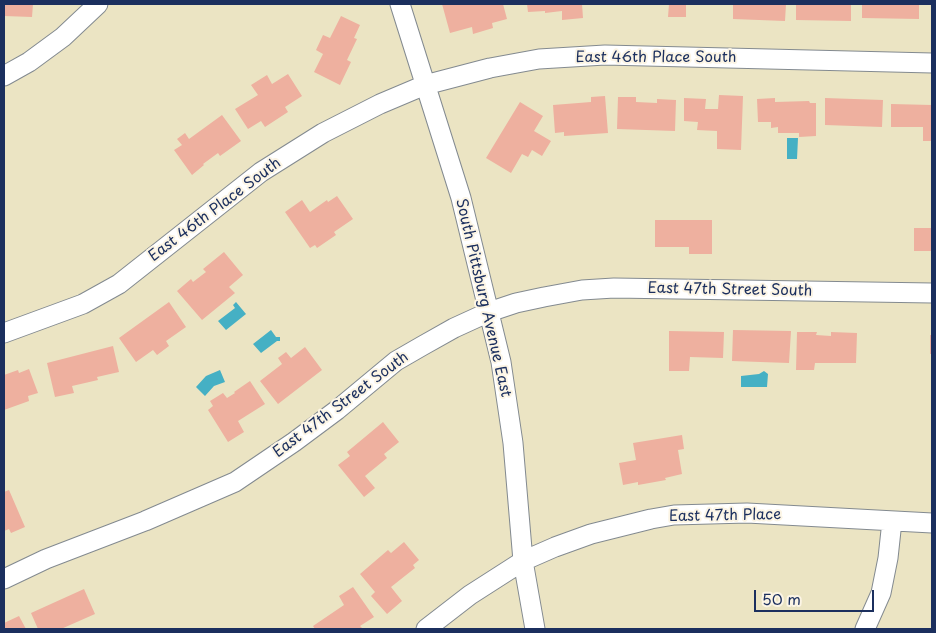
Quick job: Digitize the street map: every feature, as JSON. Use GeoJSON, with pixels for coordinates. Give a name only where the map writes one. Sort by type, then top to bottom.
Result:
{"type":"FeatureCollection","features":[{"type":"Feature","properties":{"kind":"street"},"geometry":{"type":"LineString","coordinates":[[4,76],[30,62],[63,36],[98,4]]}},
{"type":"Feature","properties":{"kind":"street","name":"South Pittsburg Avenue East"},"geometry":{"type":"LineString","coordinates":[[400,4],[461,198],[501,362],[513,443],[523,561],[535,629]]}},
{"type":"Feature","properties":{"kind":"street","name":"East 46th Place South"},"geometry":{"type":"LineString","coordinates":[[4,333],[83,304],[119,284],[262,172],[323,134],[380,104],[425,85],[490,68],[539,59],[605,55],[932,63]]}},
{"type":"Feature","properties":{"kind":"street","name":"East 47th Street South"},"geometry":{"type":"LineString","coordinates":[[4,579],[46,558],[145,521],[235,482],[323,421],[396,361],[454,328],[489,312],[516,303],[582,290],[614,288],[932,293]]}},
{"type":"Feature","properties":{"kind":"street","name":"East 47th Place"},"geometry":{"type":"LineString","coordinates":[[426,629],[470,595],[523,561],[591,534],[651,519],[674,515],[747,513],[932,523]]}},
{"type":"Feature","properties":{"kind":"street"},"geometry":{"type":"LineString","coordinates":[[865,629],[881,594],[888,558],[892,521]]}},
{"type":"Feature","properties":{"kind":"water"},"geometry":{"type":"Polygon","coordinates":[[[787,138],[798,138],[797,159],[787,159],[787,138]]]}},
{"type":"Feature","properties":{"kind":"water"},"geometry":{"type":"Polygon","coordinates":[[[236,302],[246,314],[226,330],[218,321],[235,308],[233,305],[236,302]]]}},
{"type":"Feature","properties":{"kind":"water"},"geometry":{"type":"Polygon","coordinates":[[[271,330],[276,337],[280,337],[280,341],[277,341],[261,353],[253,344],[271,330]]]}},
{"type":"Feature","properties":{"kind":"water"},"geometry":{"type":"Polygon","coordinates":[[[220,370],[225,382],[214,386],[205,396],[196,387],[206,376],[220,370]]]}},
{"type":"Feature","properties":{"kind":"water"},"geometry":{"type":"Polygon","coordinates":[[[764,371],[768,374],[767,387],[741,387],[741,376],[759,374],[764,371]]]}},
{"type":"Feature","properties":{"kind":"building"},"geometry":{"type":"Polygon","coordinates":[[[4,4],[33,4],[32,17],[4,16],[4,4]]]}},
{"type":"Feature","properties":{"kind":"building"},"geometry":{"type":"Polygon","coordinates":[[[442,4],[503,4],[507,19],[492,23],[493,28],[473,34],[472,27],[450,33],[442,4]]]}},
{"type":"Feature","properties":{"kind":"building"},"geometry":{"type":"Polygon","coordinates":[[[527,4],[582,4],[583,18],[562,20],[562,11],[528,12],[527,4]]]}},
{"type":"Feature","properties":{"kind":"building"},"geometry":{"type":"Polygon","coordinates":[[[669,4],[686,4],[686,17],[668,17],[669,4]]]}},
{"type":"Feature","properties":{"kind":"building"},"geometry":{"type":"Polygon","coordinates":[[[733,4],[786,4],[785,21],[733,19],[733,4]]]}},
{"type":"Feature","properties":{"kind":"building"},"geometry":{"type":"Polygon","coordinates":[[[796,4],[851,4],[851,21],[796,20],[796,4]]]}},
{"type":"Feature","properties":{"kind":"building"},"geometry":{"type":"Polygon","coordinates":[[[862,4],[919,4],[919,19],[862,18],[862,4]]]}},
{"type":"Feature","properties":{"kind":"building"},"geometry":{"type":"Polygon","coordinates":[[[341,16],[360,25],[354,38],[357,39],[347,60],[351,62],[340,85],[314,72],[323,54],[316,50],[323,35],[330,38],[341,16]]]}},
{"type":"Feature","properties":{"kind":"building"},"geometry":{"type":"Polygon","coordinates":[[[288,74],[302,96],[285,107],[288,112],[265,127],[261,121],[248,129],[235,109],[258,95],[251,85],[267,75],[272,84],[288,74]]]}},
{"type":"Feature","properties":{"kind":"building"},"geometry":{"type":"Polygon","coordinates":[[[719,95],[743,96],[741,150],[717,149],[717,131],[697,130],[698,122],[684,121],[684,98],[706,99],[705,109],[718,109],[719,95]]]}},
{"type":"Feature","properties":{"kind":"building"},"geometry":{"type":"Polygon","coordinates":[[[605,96],[608,133],[564,136],[564,132],[555,133],[553,105],[591,102],[591,97],[605,96]]]}},
{"type":"Feature","properties":{"kind":"building"},"geometry":{"type":"Polygon","coordinates":[[[618,97],[636,97],[636,102],[657,103],[657,99],[676,100],[675,131],[617,129],[618,97]]]}},
{"type":"Feature","properties":{"kind":"building"},"geometry":{"type":"Polygon","coordinates":[[[775,98],[775,102],[809,101],[810,103],[816,103],[816,136],[799,137],[799,133],[778,133],[778,127],[771,128],[771,122],[758,122],[757,99],[775,98]]]}},
{"type":"Feature","properties":{"kind":"building"},"geometry":{"type":"Polygon","coordinates":[[[825,98],[883,100],[882,127],[825,125],[825,98]]]}},
{"type":"Feature","properties":{"kind":"building"},"geometry":{"type":"Polygon","coordinates":[[[520,102],[543,116],[534,131],[551,141],[542,156],[532,150],[528,157],[522,154],[511,173],[486,158],[520,102]]]}},
{"type":"Feature","properties":{"kind":"building"},"geometry":{"type":"Polygon","coordinates":[[[891,104],[932,105],[932,141],[923,141],[923,127],[891,127],[891,104]]]}},
{"type":"Feature","properties":{"kind":"building"},"geometry":{"type":"Polygon","coordinates":[[[222,115],[241,141],[220,156],[218,153],[192,175],[174,150],[182,145],[177,139],[185,133],[189,139],[222,115]]]}},
{"type":"Feature","properties":{"kind":"building"},"geometry":{"type":"Polygon","coordinates":[[[337,196],[353,219],[334,232],[336,235],[317,248],[315,245],[310,248],[285,212],[302,200],[310,212],[327,200],[328,202],[337,196]]]}},
{"type":"Feature","properties":{"kind":"building"},"geometry":{"type":"Polygon","coordinates":[[[655,220],[712,220],[712,254],[689,254],[689,247],[655,247],[655,220]]]}},
{"type":"Feature","properties":{"kind":"building"},"geometry":{"type":"Polygon","coordinates":[[[914,228],[932,228],[932,251],[914,251],[914,228]]]}},
{"type":"Feature","properties":{"kind":"building"},"geometry":{"type":"Polygon","coordinates":[[[224,252],[243,275],[229,287],[235,293],[202,320],[177,291],[191,279],[193,282],[206,272],[203,269],[224,252]]]}},
{"type":"Feature","properties":{"kind":"building"},"geometry":{"type":"Polygon","coordinates":[[[169,302],[186,327],[166,341],[169,346],[157,355],[153,350],[136,362],[119,338],[169,302]]]}},
{"type":"Feature","properties":{"kind":"building"},"geometry":{"type":"Polygon","coordinates":[[[733,330],[791,331],[789,363],[732,361],[733,330]]]}},
{"type":"Feature","properties":{"kind":"building"},"geometry":{"type":"Polygon","coordinates":[[[669,331],[724,332],[723,358],[690,357],[689,371],[669,371],[669,331]]]}},
{"type":"Feature","properties":{"kind":"building"},"geometry":{"type":"Polygon","coordinates":[[[797,332],[817,332],[816,335],[831,336],[831,332],[857,333],[856,363],[815,363],[814,370],[796,370],[797,332]]]}},
{"type":"Feature","properties":{"kind":"building"},"geometry":{"type":"Polygon","coordinates":[[[930,335],[932,335],[932,354],[930,354],[930,335]]]}},
{"type":"Feature","properties":{"kind":"building"},"geometry":{"type":"Polygon","coordinates":[[[113,346],[119,372],[97,377],[98,380],[72,386],[74,393],[55,397],[47,363],[113,346]]]}},
{"type":"Feature","properties":{"kind":"building"},"geometry":{"type":"Polygon","coordinates":[[[305,347],[322,370],[278,404],[260,381],[282,364],[278,358],[286,352],[291,358],[305,347]]]}},
{"type":"Feature","properties":{"kind":"building"},"geometry":{"type":"Polygon","coordinates":[[[29,369],[38,393],[28,396],[29,401],[4,410],[4,375],[18,370],[19,373],[29,369]]]}},
{"type":"Feature","properties":{"kind":"building"},"geometry":{"type":"Polygon","coordinates":[[[250,381],[265,404],[238,421],[244,432],[228,442],[208,410],[213,406],[210,401],[223,393],[227,398],[250,381]]]}},
{"type":"Feature","properties":{"kind":"building"},"geometry":{"type":"Polygon","coordinates":[[[383,422],[399,442],[384,454],[387,458],[365,476],[375,488],[364,497],[338,465],[350,456],[347,452],[383,422]]]}},
{"type":"Feature","properties":{"kind":"building"},"geometry":{"type":"Polygon","coordinates":[[[682,435],[684,449],[678,450],[682,474],[665,478],[666,480],[638,485],[638,482],[623,485],[619,463],[636,460],[633,443],[682,435]]]}},
{"type":"Feature","properties":{"kind":"building"},"geometry":{"type":"Polygon","coordinates":[[[9,490],[25,527],[11,533],[9,529],[4,531],[4,492],[9,490]]]}},
{"type":"Feature","properties":{"kind":"building"},"geometry":{"type":"Polygon","coordinates":[[[404,542],[419,560],[413,565],[415,568],[391,587],[402,601],[387,614],[371,596],[375,592],[360,574],[388,550],[391,553],[404,542]]]}},
{"type":"Feature","properties":{"kind":"building"},"geometry":{"type":"Polygon","coordinates":[[[353,587],[374,617],[360,626],[362,628],[360,629],[315,629],[313,626],[344,605],[339,596],[353,587]]]}},
{"type":"Feature","properties":{"kind":"building"},"geometry":{"type":"Polygon","coordinates":[[[84,589],[95,614],[61,629],[38,629],[31,613],[84,589]]]}},
{"type":"Feature","properties":{"kind":"building"},"geometry":{"type":"Polygon","coordinates":[[[19,616],[26,629],[4,629],[4,623],[19,616]]]}}]}
